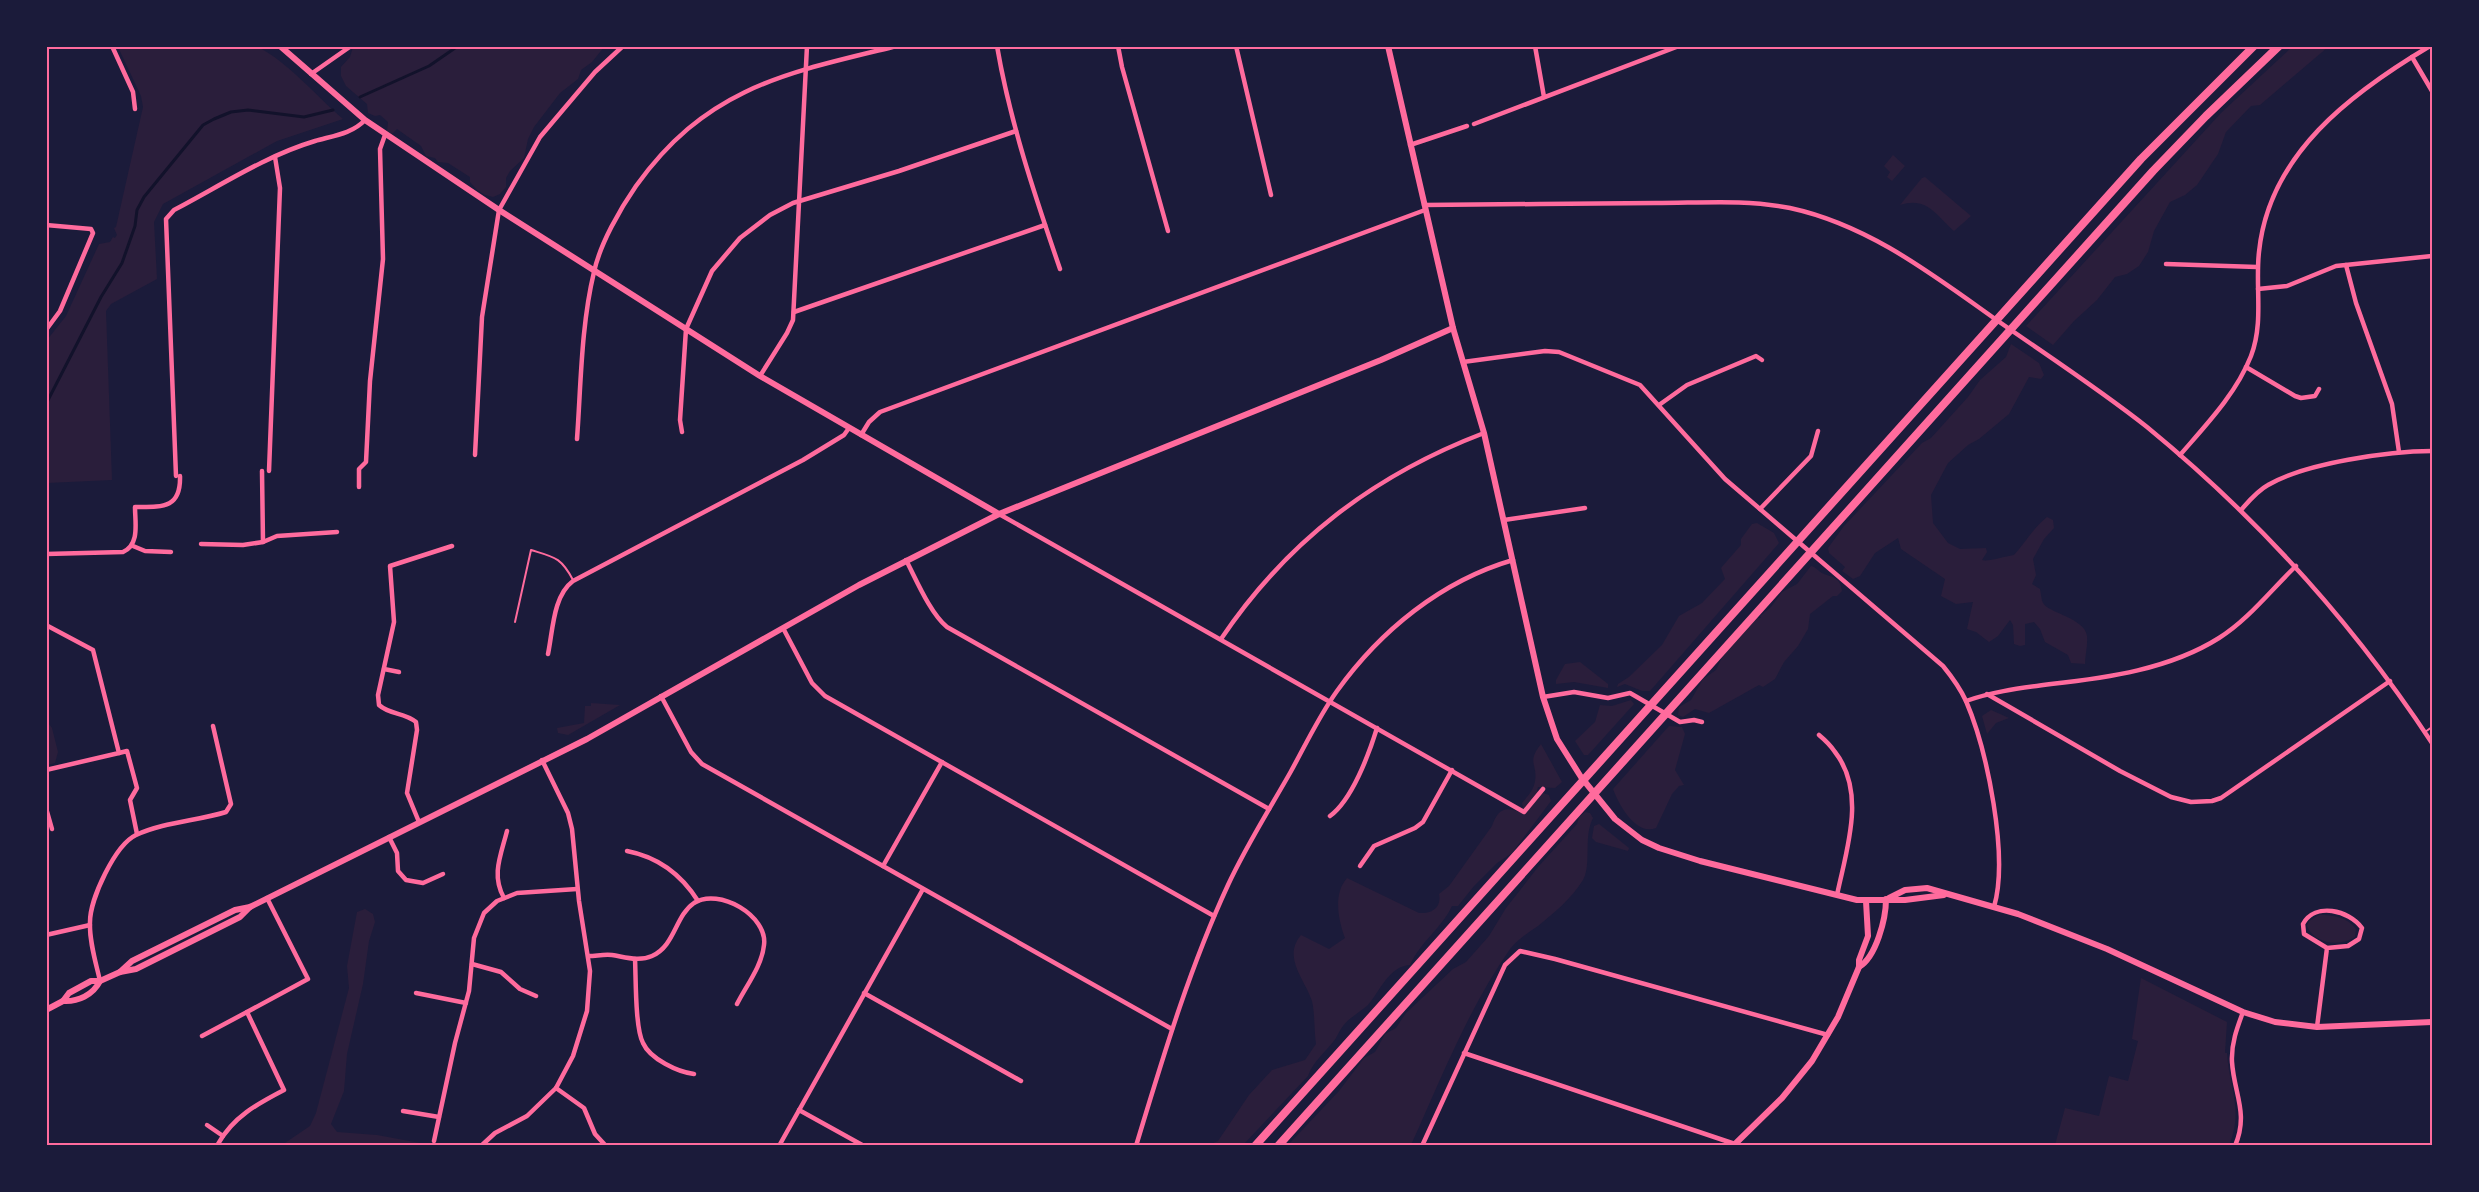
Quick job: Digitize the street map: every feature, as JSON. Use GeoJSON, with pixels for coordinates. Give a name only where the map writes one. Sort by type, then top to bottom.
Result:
{"type":"FeatureCollection","features":[{"type":"Feature","properties":{"kind":"highway"},"geometry":{"type":"LineString","coordinates":[[1256,1146],[2133,167],[2254,46]]}},
{"type":"Feature","properties":{"kind":"highway"},"geometry":{"type":"LineString","coordinates":[[1278,1146],[2153,171],[2279,46]]}},
{"type":"Feature","properties":{"kind":"street"},"geometry":{"type":"LineString","coordinates":[[112,46],[134,92],[135,109]]}},
{"type":"Feature","properties":{"kind":"street"},"geometry":{"type":"LineString","coordinates":[[280,46],[363,119],[385,135],[760,376],[1524,812],[1543,789]]}},
{"type":"Feature","properties":{"kind":"street"},"geometry":{"type":"LineString","coordinates":[[311,74],[351,46]]}},
{"type":"Feature","properties":{"kind":"street"},"geometry":{"type":"LineString","coordinates":[[475,455],[482,317],[500,210],[540,137],[595,72],[623,46]]}},
{"type":"Feature","properties":{"kind":"street"},"geometry":{"type":"LineString","coordinates":[[760,376],[787,333],[794,312],[807,46]]}},
{"type":"Feature","properties":{"kind":"street"},"geometry":{"type":"LineString","coordinates":[[578,439],[584,345],[594,270],[626,201],[657,158],[695,123],[735,96],[765,82],[806,68],[897,46]]}},
{"type":"Feature","properties":{"kind":"street"},"geometry":{"type":"LineString","coordinates":[[997,46],[1004,87],[1016,131],[1060,269]]}},
{"type":"Feature","properties":{"kind":"street"},"geometry":{"type":"LineString","coordinates":[[1118,46],[1168,231]]}},
{"type":"Feature","properties":{"kind":"street"},"geometry":{"type":"LineString","coordinates":[[1236,46],[1271,195]]}},
{"type":"Feature","properties":{"kind":"street"},"geometry":{"type":"LineString","coordinates":[[1388,46],[1453,328],[1484,433],[1543,697],[1557,739],[1575,768],[1604,807],[1626,828],[1659,848],[1837,895],[1866,901],[1944,895],[1994,907],[2052,926],[2096,944],[2243,1012],[2275,1022],[2317,1027],[2433,1022]]}},
{"type":"Feature","properties":{"kind":"street"},"geometry":{"type":"LineString","coordinates":[[1535,46],[1544,97]]}},
{"type":"Feature","properties":{"kind":"street"},"geometry":{"type":"LineString","coordinates":[[2180,455],[2229,396],[2246,367],[2256,335],[2257,267],[2261,233],[2269,206],[2285,171],[2299,149],[2315,132],[2351,101],[2430,46]]}},
{"type":"Feature","properties":{"kind":"street"},"geometry":{"type":"LineString","coordinates":[[1474,124],[1675,47]]}},
{"type":"Feature","properties":{"kind":"street"},"geometry":{"type":"LineString","coordinates":[[2412,57],[2433,91]]}},
{"type":"Feature","properties":{"kind":"street"},"geometry":{"type":"LineString","coordinates":[[133,546],[135,507],[154,507],[172,502],[180,492],[166,219],[174,210],[275,157],[312,142],[355,130],[363,119]]}},
{"type":"Feature","properties":{"kind":"street"},"geometry":{"type":"LineString","coordinates":[[1410,145],[1467,126]]}},
{"type":"Feature","properties":{"kind":"street"},"geometry":{"type":"LineString","coordinates":[[682,432],[680,420],[686,329],[702,288],[723,254],[753,226],[799,201],[899,171],[1016,131]]}},
{"type":"Feature","properties":{"kind":"street"},"geometry":{"type":"LineString","coordinates":[[359,487],[359,469],[366,462],[370,381],[383,259],[380,149],[385,135]]}},
{"type":"Feature","properties":{"kind":"street"},"geometry":{"type":"LineString","coordinates":[[269,471],[280,188],[275,157]]}},
{"type":"Feature","properties":{"kind":"street"},"geometry":{"type":"LineString","coordinates":[[861,435],[869,422],[880,412],[1425,208],[1741,201],[1782,207],[1833,220],[1869,236],[1914,263],[2121,407],[2180,455],[2241,510],[2296,566],[2345,623],[2390,681],[2433,743]]}},
{"type":"Feature","properties":{"kind":"street"},"geometry":{"type":"LineString","coordinates":[[46,225],[91,229],[93,233],[60,311],[46,330]]}},
{"type":"Feature","properties":{"kind":"street"},"geometry":{"type":"LineString","coordinates":[[794,312],[1045,225]]}},
{"type":"Feature","properties":{"kind":"street"},"geometry":{"type":"LineString","coordinates":[[2258,289],[2287,286],[2323,270],[2346,265],[2433,256]]}},
{"type":"Feature","properties":{"kind":"street"},"geometry":{"type":"LineString","coordinates":[[2166,264],[2257,267]]}},
{"type":"Feature","properties":{"kind":"street"},"geometry":{"type":"LineString","coordinates":[[2346,265],[2356,303],[2392,404],[2399,452]]}},
{"type":"Feature","properties":{"kind":"street"},"geometry":{"type":"LineString","coordinates":[[100,981],[120,972],[140,957],[235,910],[250,907],[586,739],[906,560],[999,514],[1381,360],[1453,328]]}},
{"type":"Feature","properties":{"kind":"street"},"geometry":{"type":"LineString","coordinates":[[1463,362],[1545,351],[1559,352],[1632,381],[1648,392],[1719,473],[1938,662],[1950,675],[1966,701],[1979,741],[1995,822],[1998,883],[1994,907]]}},
{"type":"Feature","properties":{"kind":"street"},"geometry":{"type":"LineString","coordinates":[[1659,405],[1699,379],[1756,356],[1762,360]]}},
{"type":"Feature","properties":{"kind":"street"},"geometry":{"type":"LineString","coordinates":[[2246,367],[2301,398],[2315,396],[2319,389]]}},
{"type":"Feature","properties":{"kind":"street"},"geometry":{"type":"LineString","coordinates":[[548,654],[559,598],[567,585],[803,460],[844,435],[849,428]]}},
{"type":"Feature","properties":{"kind":"street"},"geometry":{"type":"LineString","coordinates":[[1760,509],[1811,456],[1818,430]]}},
{"type":"Feature","properties":{"kind":"street"},"geometry":{"type":"LineString","coordinates":[[1221,639],[1274,571],[1344,507],[1403,470],[1484,433]]}},
{"type":"Feature","properties":{"kind":"street"},"geometry":{"type":"LineString","coordinates":[[2241,510],[2261,490],[2288,476],[2330,464],[2399,452],[2433,450]]}},
{"type":"Feature","properties":{"kind":"street"},"geometry":{"type":"LineString","coordinates":[[262,471],[263,542]]}},
{"type":"Feature","properties":{"kind":"street"},"geometry":{"type":"LineString","coordinates":[[1504,520],[1585,508]]}},
{"type":"Feature","properties":{"kind":"street"},"geometry":{"type":"LineString","coordinates":[[201,544],[243,544],[263,542],[277,536],[337,532]]}},
{"type":"Feature","properties":{"kind":"street"},"geometry":{"type":"LineString","coordinates":[[133,546],[145,551],[171,552]]}},
{"type":"Feature","properties":{"kind":"street"},"geometry":{"type":"LineString","coordinates":[[46,554],[123,552],[133,546]]}},
{"type":"Feature","properties":{"kind":"street"},"geometry":{"type":"LineString","coordinates":[[419,822],[407,793],[417,730],[416,722],[408,715],[385,711],[379,705],[394,622],[390,566],[452,546]]}},
{"type":"Feature","properties":{"kind":"street"},"geometry":{"type":"LineString","coordinates":[[906,560],[929,602],[947,627],[1269,809]]}},
{"type":"Feature","properties":{"kind":"street"},"geometry":{"type":"LineString","coordinates":[[1136,1146],[1172,1029],[1214,916],[1269,809],[1331,702],[1364,658],[1412,612],[1469,577],[1513,560]]}},
{"type":"Feature","properties":{"kind":"street"},"geometry":{"type":"LineString","coordinates":[[1966,701],[2012,688],[2121,673],[2191,654],[2237,624],[2296,566]]}},
{"type":"Feature","properties":{"kind":"street"},"geometry":{"type":"LineString","coordinates":[[46,625],[93,650],[119,753]]}},
{"type":"Feature","properties":{"kind":"street"},"geometry":{"type":"LineString","coordinates":[[783,628],[817,690],[1214,916]]}},
{"type":"Feature","properties":{"kind":"street"},"geometry":{"type":"LineString","coordinates":[[384,669],[399,672]]}},
{"type":"Feature","properties":{"kind":"street"},"geometry":{"type":"LineString","coordinates":[[1987,694],[2154,789],[2181,800],[2202,802],[2221,798],[2390,681]]}},
{"type":"Feature","properties":{"kind":"street"},"geometry":{"type":"LineString","coordinates":[[1543,697],[1569,692],[1608,698],[1630,693],[1677,721],[1702,722]]}},
{"type":"Feature","properties":{"kind":"street"},"geometry":{"type":"LineString","coordinates":[[661,696],[692,752],[702,764],[1172,1029]]}},
{"type":"Feature","properties":{"kind":"street"},"geometry":{"type":"LineString","coordinates":[[46,1010],[63,1001],[74,1002],[96,990],[100,981],[90,925],[96,898],[115,856],[129,838],[226,812],[231,804],[213,726]]}},
{"type":"Feature","properties":{"kind":"street"},"geometry":{"type":"LineString","coordinates":[[1330,816],[1340,809],[1364,763],[1377,728]]}},
{"type":"Feature","properties":{"kind":"street"},"geometry":{"type":"LineString","coordinates":[[1819,735],[1836,752],[1851,793],[1852,823],[1837,895]]}},
{"type":"Feature","properties":{"kind":"street"},"geometry":{"type":"LineString","coordinates":[[46,770],[128,751],[137,788],[130,800],[137,834]]}},
{"type":"Feature","properties":{"kind":"street"},"geometry":{"type":"LineString","coordinates":[[481,1146],[495,1133],[527,1116],[556,1088],[576,1051],[587,1011],[590,989],[589,956],[577,889],[575,847],[568,813],[542,760]]}},
{"type":"Feature","properties":{"kind":"street"},"geometry":{"type":"LineString","coordinates":[[883,866],[942,762]]}},
{"type":"Feature","properties":{"kind":"street"},"geometry":{"type":"LineString","coordinates":[[1360,867],[1374,846],[1415,828],[1423,822],[1452,770]]}},
{"type":"Feature","properties":{"kind":"street"},"geometry":{"type":"LineString","coordinates":[[46,808],[52,829]]}},
{"type":"Feature","properties":{"kind":"street"},"geometry":{"type":"LineString","coordinates":[[504,898],[497,886],[496,878],[507,831]]}},
{"type":"Feature","properties":{"kind":"street"},"geometry":{"type":"LineString","coordinates":[[389,837],[397,853],[398,871],[405,879],[423,883],[443,874]]}},
{"type":"Feature","properties":{"kind":"street"},"geometry":{"type":"LineString","coordinates":[[627,851],[643,854],[680,876],[698,901]]}},
{"type":"Feature","properties":{"kind":"street"},"geometry":{"type":"LineString","coordinates":[[434,1141],[466,1003],[474,938],[480,920],[489,906],[525,891],[577,889]]}},
{"type":"Feature","properties":{"kind":"street"},"geometry":{"type":"LineString","coordinates":[[779,1146],[923,889]]}},
{"type":"Feature","properties":{"kind":"street"},"geometry":{"type":"LineString","coordinates":[[202,1036],[308,980],[267,898]]}},
{"type":"Feature","properties":{"kind":"street"},"geometry":{"type":"LineString","coordinates":[[589,956],[649,958],[662,950],[687,909],[698,901],[713,898],[729,902],[756,920],[764,934],[763,952],[737,1004]]}},
{"type":"Feature","properties":{"kind":"street"},"geometry":{"type":"LineString","coordinates":[[1859,967],[1867,963],[1881,930],[1886,899]]}},
{"type":"Feature","properties":{"kind":"street"},"geometry":{"type":"LineString","coordinates":[[1464,1053],[1734,1145],[1794,1084],[1828,1035],[1859,967],[1859,960],[1868,936],[1866,901]]}},
{"type":"Feature","properties":{"kind":"street"},"geometry":{"type":"LineString","coordinates":[[2331,911],[2358,922],[2362,928],[2359,939],[2348,946],[2327,948],[2304,934],[2303,924],[2306,918],[2312,913],[2331,911]]}},
{"type":"Feature","properties":{"kind":"street"},"geometry":{"type":"LineString","coordinates":[[46,935],[90,925]]}},
{"type":"Feature","properties":{"kind":"street"},"geometry":{"type":"LineString","coordinates":[[2317,1027],[2327,948]]}},
{"type":"Feature","properties":{"kind":"street"},"geometry":{"type":"LineString","coordinates":[[1422,1146],[1505,965],[1515,953],[1524,950],[1828,1035]]}},
{"type":"Feature","properties":{"kind":"street"},"geometry":{"type":"LineString","coordinates":[[635,959],[639,1023],[643,1043],[652,1054],[681,1072],[694,1074]]}},
{"type":"Feature","properties":{"kind":"street"},"geometry":{"type":"LineString","coordinates":[[472,964],[501,972],[520,989],[536,996]]}},
{"type":"Feature","properties":{"kind":"street"},"geometry":{"type":"LineString","coordinates":[[416,993],[466,1003]]}},
{"type":"Feature","properties":{"kind":"street"},"geometry":{"type":"LineString","coordinates":[[864,993],[1021,1081]]}},
{"type":"Feature","properties":{"kind":"street"},"geometry":{"type":"LineString","coordinates":[[218,1144],[226,1129],[249,1108],[284,1090],[247,1012]]}},
{"type":"Feature","properties":{"kind":"street"},"geometry":{"type":"LineString","coordinates":[[2235,1146],[2239,1136],[2242,1113],[2232,1053],[2235,1033],[2243,1012]]}},
{"type":"Feature","properties":{"kind":"street"},"geometry":{"type":"LineString","coordinates":[[556,1088],[584,1108],[595,1134],[606,1146]]}},
{"type":"Feature","properties":{"kind":"street"},"geometry":{"type":"LineString","coordinates":[[799,1110],[864,1146]]}},
{"type":"Feature","properties":{"kind":"street"},"geometry":{"type":"LineString","coordinates":[[403,1111],[439,1117]]}},
{"type":"Feature","properties":{"kind":"street"},"geometry":{"type":"LineString","coordinates":[[207,1125],[223,1136]]}},
{"type":"Feature","properties":{"kind":"lane"},"geometry":{"type":"LineString","coordinates":[[515,622],[531,550],[558,558],[573,581]]}},
{"type":"Feature","properties":{"kind":"lane"},"geometry":{"type":"LineString","coordinates":[[2425,732],[2433,727]]}},
{"type":"Feature","properties":{"kind":"shaded area"},"geometry":{"type":"Polygon","coordinates":[[[118,47],[258,47],[281,62],[343,119],[277,141],[163,204],[154,222],[157,279],[111,304],[106,311],[112,480],[47,483],[47,340],[66,316],[99,244],[110,242],[117,235],[114,228],[143,107],[141,96],[118,47]]]}},
{"type":"Feature","properties":{"kind":"shaded area"},"geometry":{"type":"Polygon","coordinates":[[[353,47],[604,47],[592,62],[581,70],[578,79],[560,93],[534,127],[528,139],[524,158],[510,171],[506,178],[506,187],[500,194],[493,197],[477,190],[470,182],[470,177],[448,163],[438,162],[435,158],[426,156],[421,146],[397,129],[392,134],[387,132],[388,122],[380,115],[375,116],[368,113],[367,104],[346,86],[341,76],[341,67],[350,57],[353,47]]]}},
{"type":"Feature","properties":{"kind":"shaded area"},"geometry":{"type":"Polygon","coordinates":[[[2292,47],[2328,47],[2260,105],[2251,106],[2226,132],[2218,154],[2197,185],[2185,195],[2170,202],[2154,231],[2148,252],[2139,266],[2127,274],[2115,277],[2097,300],[2053,345],[2026,326],[2221,113],[2292,47]]]}},
{"type":"Feature","properties":{"kind":"shaded area"},"geometry":{"type":"Polygon","coordinates":[[[1893,155],[1905,166],[1892,181],[1887,177],[1890,172],[1884,166],[1893,155]]]}},
{"type":"Feature","properties":{"kind":"shaded area"},"geometry":{"type":"Polygon","coordinates":[[[1925,177],[1971,216],[1954,231],[1936,213],[1924,205],[1909,203],[1900,205],[1925,177]]]}},
{"type":"Feature","properties":{"kind":"shaded area"},"geometry":{"type":"Polygon","coordinates":[[[2011,344],[2039,363],[2044,375],[2041,379],[2029,377],[2009,414],[1948,463],[1931,495],[1933,523],[1948,543],[1960,549],[1986,548],[1987,552],[1982,560],[1993,560],[2014,555],[2042,521],[2047,517],[2053,520],[2054,528],[2044,539],[2033,559],[2036,575],[2032,584],[2040,589],[2042,601],[2046,607],[2074,620],[2085,630],[2087,639],[2085,664],[2071,663],[2068,655],[2045,642],[2040,629],[2034,622],[2025,624],[2025,645],[2020,646],[2014,644],[2013,625],[2010,620],[1998,636],[1989,642],[1976,632],[1967,629],[1973,602],[1956,604],[1941,596],[1945,579],[1901,549],[1898,538],[1875,553],[1860,576],[1853,579],[1842,571],[1845,567],[1829,553],[1828,548],[1844,526],[1922,443],[1931,438],[1968,397],[1980,380],[2006,357],[2011,344]]]}},
{"type":"Feature","properties":{"kind":"shaded area"},"geometry":{"type":"Polygon","coordinates":[[[1757,523],[1774,533],[1779,543],[1650,691],[1642,691],[1625,684],[1617,687],[1662,645],[1679,616],[1702,603],[1725,579],[1721,568],[1741,545],[1741,539],[1752,524],[1757,523]]]}},
{"type":"Feature","properties":{"kind":"shaded area"},"geometry":{"type":"Polygon","coordinates":[[[1811,566],[1836,579],[1842,591],[1810,614],[1808,629],[1798,646],[1784,662],[1775,679],[1763,687],[1759,685],[1709,713],[1695,709],[1683,717],[1678,715],[1679,707],[1691,700],[1703,679],[1716,670],[1724,653],[1756,618],[1761,618],[1760,616],[1771,607],[1782,592],[1797,584],[1811,566]]]}},
{"type":"Feature","properties":{"kind":"shaded area"},"geometry":{"type":"Polygon","coordinates":[[[1580,662],[1608,684],[1608,688],[1574,682],[1556,684],[1565,664],[1580,662]]]}},
{"type":"Feature","properties":{"kind":"shaded area"},"geometry":{"type":"Polygon","coordinates":[[[1631,700],[1634,704],[1588,755],[1584,755],[1575,741],[1595,722],[1600,705],[1612,706],[1631,700]]]}},
{"type":"Feature","properties":{"kind":"shaded area"},"geometry":{"type":"Polygon","coordinates":[[[591,703],[620,705],[568,735],[558,733],[557,728],[584,723],[585,706],[591,706],[591,703]]]}},
{"type":"Feature","properties":{"kind":"shaded area"},"geometry":{"type":"Polygon","coordinates":[[[1991,710],[2009,718],[1996,723],[1987,734],[1982,716],[1991,710]]]}},
{"type":"Feature","properties":{"kind":"shaded area"},"geometry":{"type":"Polygon","coordinates":[[[46,720],[52,728],[58,752],[55,763],[47,765],[46,720]]]}},
{"type":"Feature","properties":{"kind":"shaded area"},"geometry":{"type":"Polygon","coordinates":[[[1669,726],[1682,727],[1685,734],[1675,770],[1684,785],[1679,786],[1672,794],[1656,828],[1642,828],[1629,818],[1613,789],[1669,726]]]}},
{"type":"Feature","properties":{"kind":"shaded area"},"geometry":{"type":"Polygon","coordinates":[[[1541,744],[1562,782],[1555,788],[1538,787],[1537,791],[1549,795],[1551,801],[1512,853],[1497,863],[1458,906],[1452,906],[1410,965],[1403,966],[1391,974],[1368,1005],[1345,1023],[1308,1076],[1243,1145],[1206,1146],[1218,1141],[1249,1095],[1272,1070],[1305,1060],[1316,1044],[1312,1001],[1294,960],[1294,952],[1301,935],[1329,949],[1345,938],[1340,923],[1338,899],[1347,878],[1419,913],[1435,909],[1439,903],[1439,894],[1449,886],[1501,811],[1509,809],[1519,812],[1523,807],[1522,803],[1534,784],[1536,775],[1533,760],[1541,744]]]}},
{"type":"Feature","properties":{"kind":"shaded area"},"geometry":{"type":"Polygon","coordinates":[[[1585,812],[1590,813],[1593,818],[1588,833],[1587,866],[1583,880],[1562,905],[1513,945],[1495,972],[1456,1045],[1411,1145],[1288,1145],[1339,1091],[1364,1058],[1375,1052],[1385,1034],[1396,1028],[1406,1013],[1453,969],[1466,962],[1489,936],[1506,908],[1538,867],[1585,812]]]}},
{"type":"Feature","properties":{"kind":"shaded area"},"geometry":{"type":"Polygon","coordinates":[[[1599,824],[1629,848],[1628,851],[1596,842],[1592,838],[1594,826],[1599,824]]]}},
{"type":"Feature","properties":{"kind":"shaded area"},"geometry":{"type":"Polygon","coordinates":[[[365,909],[373,914],[375,922],[369,941],[363,984],[347,1054],[344,1091],[331,1124],[337,1132],[377,1135],[431,1145],[282,1145],[310,1126],[316,1113],[349,988],[347,966],[357,912],[365,909]]]}},
{"type":"Feature","properties":{"kind":"shaded area"},"geometry":{"type":"Polygon","coordinates":[[[2319,915],[2344,919],[2356,929],[2355,937],[2335,943],[2315,937],[2307,926],[2309,921],[2319,915]]]}},
{"type":"Feature","properties":{"kind":"shaded area"},"geometry":{"type":"Polygon","coordinates":[[[2141,978],[2227,1022],[2225,1053],[2227,1053],[2235,1110],[2233,1133],[2229,1145],[2055,1145],[2065,1108],[2099,1116],[2109,1076],[2128,1081],[2138,1041],[2132,1039],[2141,978]]]}},
{"type":"Feature","properties":{"kind":"waterway"},"geometry":{"type":"LineString","coordinates":[[360,97],[429,66],[458,46]]}},
{"type":"Feature","properties":{"kind":"waterway"},"geometry":{"type":"LineString","coordinates":[[46,404],[101,297],[122,263],[135,226],[137,210],[144,197],[203,125],[231,112],[248,110],[304,117],[333,110]]}}]}
